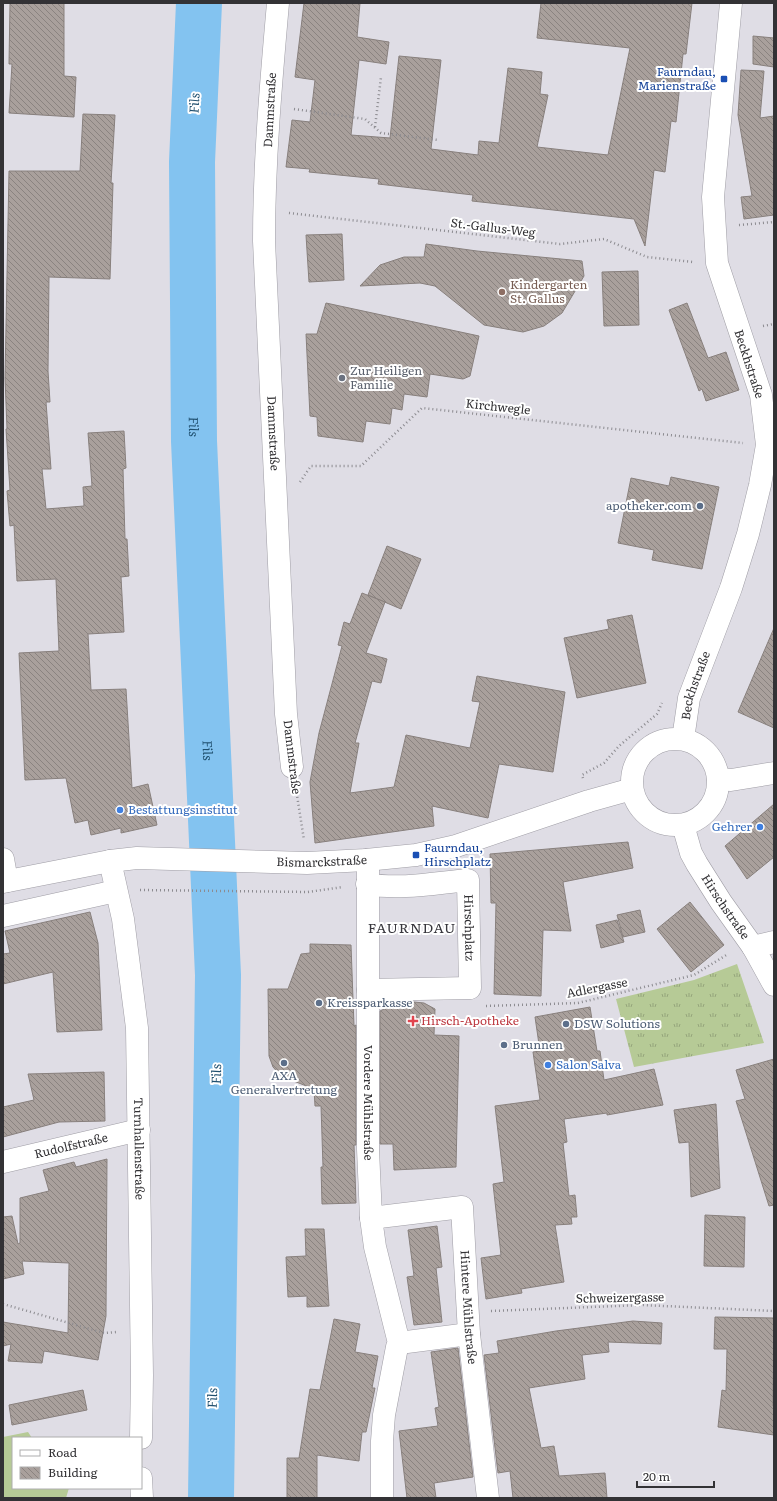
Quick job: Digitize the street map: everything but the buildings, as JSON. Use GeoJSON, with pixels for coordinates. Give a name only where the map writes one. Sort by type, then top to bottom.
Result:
{"type":"FeatureCollection","features":[{"type":"Feature","properties":{"kind":"street","name":"Dammstraße"},"geometry":{"type":"LineString","coordinates":[[278,3],[270,106],[264,210],[264,241],[286,714],[292,767]]}},
{"type":"Feature","properties":{"kind":"street","name":"Beckhstraße"},"geometry":{"type":"LineString","coordinates":[[683,739],[689,698],[731,588],[748,534],[771,445],[761,395],[717,263],[713,197],[731,3]]}},
{"type":"Feature","properties":{"kind":"street"},"geometry":{"type":"LineString","coordinates":[[669,739],[683,739],[696,744],[707,753],[715,765],[718,779],[718,792],[713,804],[706,814],[695,821],[683,825],[669,826],[656,822],[644,814],[636,802],[632,789],[632,775],[636,762],[644,751],[656,743],[669,739]]}},
{"type":"Feature","properties":{"kind":"street"},"geometry":{"type":"LineString","coordinates":[[718,779],[731,780],[774,773]]}},
{"type":"Feature","properties":{"kind":"street","name":"Bismarckstraße"},"geometry":{"type":"LineString","coordinates":[[5,882],[110,861],[136,858],[308,863],[366,860],[416,855],[456,846],[588,801],[632,789]]}},
{"type":"Feature","properties":{"kind":"street","name":"Hirschstraße"},"geometry":{"type":"LineString","coordinates":[[683,825],[691,853],[697,864],[721,902],[753,947],[774,985]]}},
{"type":"Feature","properties":{"kind":"street"},"geometry":{"type":"LineString","coordinates":[[3,859],[5,882]]}},
{"type":"Feature","properties":{"kind":"street","name":"Vordere Mühlstraße"},"geometry":{"type":"LineString","coordinates":[[366,860],[375,990],[368,1149],[371,1218],[375,1246],[399,1343],[384,1414],[382,1441],[382,1498]]}},
{"type":"Feature","properties":{"kind":"street","name":"Turnhallenstraße"},"geometry":{"type":"LineString","coordinates":[[110,861],[123,919],[137,1028],[141,1437]]}},
{"type":"Feature","properties":{"kind":"street","name":"Hirschplatz"},"geometry":{"type":"LineString","coordinates":[[367,884],[397,886],[468,880],[470,988]]}},
{"type":"Feature","properties":{"kind":"street"},"geometry":{"type":"LineString","coordinates":[[3,916],[116,891]]}},
{"type":"Feature","properties":{"kind":"street"},"geometry":{"type":"LineString","coordinates":[[753,947],[774,942]]}},
{"type":"Feature","properties":{"kind":"street"},"geometry":{"type":"LineString","coordinates":[[375,990],[470,988]]}},
{"type":"Feature","properties":{"kind":"street","name":"Rudolfstraße"},"geometry":{"type":"LineString","coordinates":[[3,1162],[139,1130]]}},
{"type":"Feature","properties":{"kind":"street","name":"Hintere Mühlstraße"},"geometry":{"type":"LineString","coordinates":[[371,1218],[462,1208],[467,1312],[488,1498]]}},
{"type":"Feature","properties":{"kind":"street"},"geometry":{"type":"LineString","coordinates":[[399,1343],[469,1334]]}},
{"type":"Feature","properties":{"kind":"path"},"geometry":{"type":"LineString","coordinates":[[375,128],[381,76]]}},
{"type":"Feature","properties":{"kind":"path"},"geometry":{"type":"LineString","coordinates":[[270,106],[365,119],[381,133],[438,140]]}},
{"type":"Feature","properties":{"kind":"path","name":"St.-Gallus-Weg"},"geometry":{"type":"LineString","coordinates":[[264,210],[560,244],[604,239],[647,257],[686,262],[717,263]]}},
{"type":"Feature","properties":{"kind":"path"},"geometry":{"type":"LineString","coordinates":[[715,227],[774,222]]}},
{"type":"Feature","properties":{"kind":"path","name":"Kirchwegle"},"geometry":{"type":"LineString","coordinates":[[298,485],[310,466],[362,466],[422,408],[771,445]]}},
{"type":"Feature","properties":{"kind":"path"},"geometry":{"type":"LineString","coordinates":[[588,801],[582,775],[604,763],[619,746],[657,714],[663,702]]}},
{"type":"Feature","properties":{"kind":"path","name":"Dammstraße"},"geometry":{"type":"LineString","coordinates":[[292,767],[308,863]]}},
{"type":"Feature","properties":{"kind":"path"},"geometry":{"type":"LineString","coordinates":[[157,890],[308,892],[367,884]]}},
{"type":"Feature","properties":{"kind":"path","name":"Adlergasse"},"geometry":{"type":"LineString","coordinates":[[470,988],[474,1006],[578,1003],[694,975],[729,953]]}},
{"type":"Feature","properties":{"kind":"path"},"geometry":{"type":"LineString","coordinates":[[3,1304],[104,1333],[141,1332]]}},
{"type":"Feature","properties":{"kind":"path","name":"Schweizergasse"},"geometry":{"type":"LineString","coordinates":[[467,1312],[642,1305],[774,1311]]}},
{"type":"Feature","properties":{"kind":"green space"},"geometry":{"type":"Polygon","coordinates":[[[737,964],[764,1043],[634,1067],[616,999],[694,980],[737,964]]]}},
{"type":"Feature","properties":{"kind":"green space"},"geometry":{"type":"Polygon","coordinates":[[[28,1432],[31,1437],[12,1437],[12,1489],[69,1489],[66,1498],[3,1498],[3,1437],[28,1432]]]}},
{"type":"Feature","properties":{"kind":"waterway","name":"Fils"},"geometry":{"type":"LineString","coordinates":[[199,3],[192,162],[194,441],[218,975],[211,1498]]}},
{"type":"Feature","properties":{"kind":"place","name":"Faurndau, Marienstraße"},"geometry":{"type":"Point","coordinates":[724,79]}},
{"type":"Feature","properties":{"kind":"place","name":"Kindergarten St. Gallus"},"geometry":{"type":"Point","coordinates":[502,292]}},
{"type":"Feature","properties":{"kind":"place","name":"Zur Heiligen Familie"},"geometry":{"type":"Point","coordinates":[342,378]}},
{"type":"Feature","properties":{"kind":"place","name":"apotheker.com"},"geometry":{"type":"Point","coordinates":[700,506]}},
{"type":"Feature","properties":{"kind":"place","name":"Bestattungsinstitut"},"geometry":{"type":"Point","coordinates":[120,810]}},
{"type":"Feature","properties":{"kind":"place","name":"Gehrer"},"geometry":{"type":"Point","coordinates":[760,827]}},
{"type":"Feature","properties":{"kind":"place","name":"Faurndau, Hirschplatz"},"geometry":{"type":"Point","coordinates":[416,855]}},
{"type":"Feature","properties":{"kind":"place","name":"Kreissparkasse"},"geometry":{"type":"Point","coordinates":[319,1003]}},
{"type":"Feature","properties":{"kind":"place","name":"Hirsch-Apotheke"},"geometry":{"type":"Point","coordinates":[413,1021]}},
{"type":"Feature","properties":{"kind":"place","name":"DSW Solutions"},"geometry":{"type":"Point","coordinates":[566,1024]}},
{"type":"Feature","properties":{"kind":"place","name":"Brunnen"},"geometry":{"type":"Point","coordinates":[504,1045]}},
{"type":"Feature","properties":{"kind":"place","name":"AXA Generalvertretung"},"geometry":{"type":"Point","coordinates":[284,1063]}},
{"type":"Feature","properties":{"kind":"place","name":"Salon Salva"},"geometry":{"type":"Point","coordinates":[548,1065]}},
{"type":"Feature","properties":{"kind":"district","name":"FAURNDAU"},"geometry":{"type":"Point","coordinates":[412,928]}}]}
